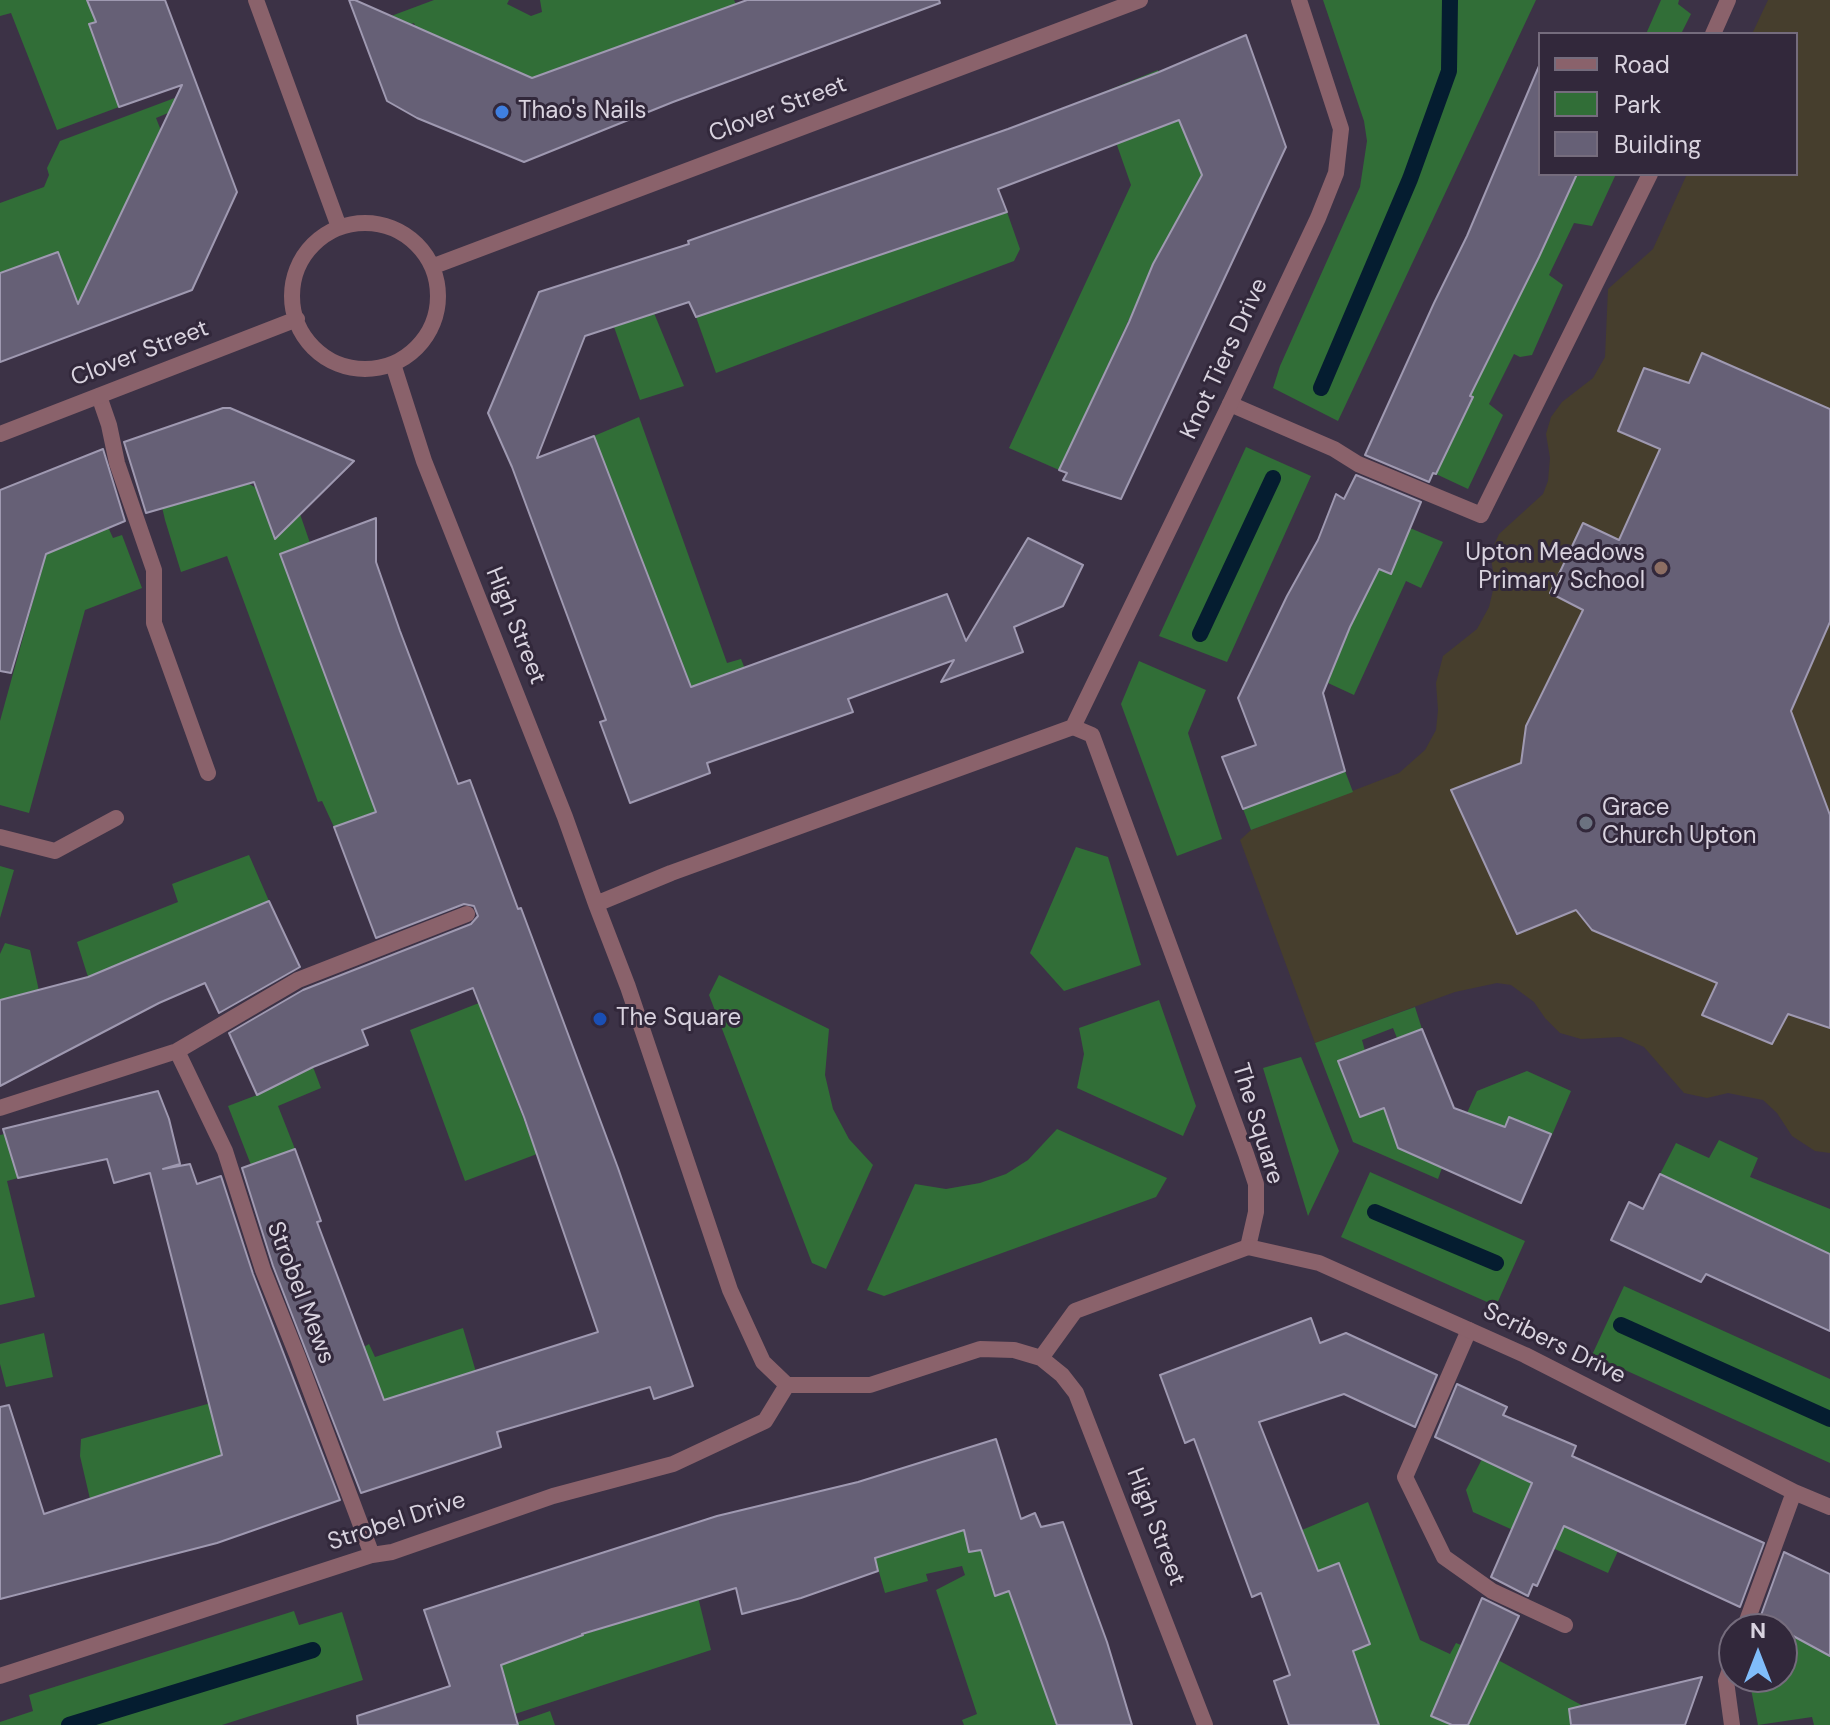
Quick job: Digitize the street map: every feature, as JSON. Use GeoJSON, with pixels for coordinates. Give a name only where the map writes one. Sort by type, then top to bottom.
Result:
{"type":"FeatureCollection","features":[{"type":"Feature","properties":{"kind":"street"},"geometry":{"type":"LineString","coordinates":[[256,0],[339,227]]}},
{"type":"Feature","properties":{"kind":"street","name":"Clover Street"},"geometry":{"type":"LineString","coordinates":[[434,266],[1140,0]]}},
{"type":"Feature","properties":{"kind":"street","name":"Knot Tiers Drive"},"geometry":{"type":"LineString","coordinates":[[1073,727],[1230,404],[1318,218],[1336,173],[1341,129],[1299,0]]}},
{"type":"Feature","properties":{"kind":"street"},"geometry":{"type":"LineString","coordinates":[[1714,32],[1728,0]]}},
{"type":"Feature","properties":{"kind":"street"},"geometry":{"type":"LineString","coordinates":[[1230,404],[1334,449],[1358,464],[1481,515],[1649,176]]}},
{"type":"Feature","properties":{"kind":"street"},"geometry":{"type":"LineString","coordinates":[[366,223],[390,227],[409,236],[426,251],[434,266],[437,294],[435,317],[428,335],[414,352],[393,364],[369,369],[342,365],[319,355],[304,337],[292,296],[294,274],[305,251],[339,227],[366,223]]}},
{"type":"Feature","properties":{"kind":"street","name":"Clover Street"},"geometry":{"type":"LineString","coordinates":[[0,434],[297,319]]}},
{"type":"Feature","properties":{"kind":"street","name":"High Street"},"geometry":{"type":"LineString","coordinates":[[393,364],[424,461],[565,817],[596,904]]}},
{"type":"Feature","properties":{"kind":"street"},"geometry":{"type":"LineString","coordinates":[[99,396],[117,463],[154,570],[154,623],[208,773]]}},
{"type":"Feature","properties":{"kind":"street"},"geometry":{"type":"LineString","coordinates":[[1073,727],[671,873],[596,904],[628,987],[730,1290],[763,1362],[787,1385],[870,1385],[980,1349],[1014,1350],[1041,1358],[1075,1311],[1248,1247]]}},
{"type":"Feature","properties":{"kind":"street","name":"The Square"},"geometry":{"type":"LineString","coordinates":[[1073,727],[1092,735],[1246,1154],[1256,1184],[1256,1212],[1248,1247]]}},
{"type":"Feature","properties":{"kind":"street"},"geometry":{"type":"LineString","coordinates":[[0,837],[55,851],[116,818]]}},
{"type":"Feature","properties":{"kind":"street"},"geometry":{"type":"LineString","coordinates":[[0,1108],[177,1051],[298,980],[467,914]]}},
{"type":"Feature","properties":{"kind":"street","name":"Strobel Mews"},"geometry":{"type":"LineString","coordinates":[[177,1051],[225,1151],[263,1270],[372,1555]]}},
{"type":"Feature","properties":{"kind":"street","name":"Scribers Drive"},"geometry":{"type":"LineString","coordinates":[[1248,1247],[1319,1263],[1525,1355],[1794,1492],[1830,1507]]}},
{"type":"Feature","properties":{"kind":"street"},"geometry":{"type":"LineString","coordinates":[[1469,1330],[1405,1477],[1444,1557],[1492,1591],[1565,1625]]}},
{"type":"Feature","properties":{"kind":"street","name":"High Street"},"geometry":{"type":"LineString","coordinates":[[1041,1358],[1062,1375],[1076,1393],[1205,1725]]}},
{"type":"Feature","properties":{"kind":"street","name":"Strobel Drive"},"geometry":{"type":"LineString","coordinates":[[0,1676],[372,1555],[392,1552],[553,1496],[673,1464],[765,1421],[787,1385]]}},
{"type":"Feature","properties":{"kind":"street"},"geometry":{"type":"LineString","coordinates":[[1750,1613],[1794,1492]]}},
{"type":"Feature","properties":{"kind":"street"},"geometry":{"type":"LineString","coordinates":[[1728,1693],[1732,1725]]}},
{"type":"Feature","properties":{"kind":"shaded area","name":"Upton Meadows Primary School"},"geometry":{"type":"Polygon","coordinates":[[[1768,0],[1830,0],[1830,1153],[1815,1151],[1792,1136],[1777,1113],[1763,1100],[1728,1093],[1707,1098],[1684,1093],[1644,1047],[1621,1037],[1581,1039],[1560,1033],[1534,1002],[1511,985],[1497,983],[1455,992],[1315,1043],[1240,840],[1251,830],[1399,773],[1425,750],[1436,730],[1436,683],[1443,656],[1477,629],[1489,607],[1495,582],[1490,554],[1499,534],[1543,494],[1548,481],[1550,458],[1546,434],[1551,417],[1562,402],[1593,378],[1605,357],[1608,289],[1653,249],[1686,176],[1798,176],[1798,32],[1753,32],[1768,0]]]}},
{"type":"Feature","properties":{"kind":"green space"},"geometry":{"type":"Polygon","coordinates":[[[0,0],[159,0],[89,25],[119,107],[57,130],[11,13],[0,16],[0,0]]]}},
{"type":"Feature","properties":{"kind":"green space"},"geometry":{"type":"Polygon","coordinates":[[[434,0],[509,0],[507,4],[531,16],[542,12],[540,0],[734,0],[736,4],[610,52],[604,129],[431,70],[414,23],[365,41],[359,28],[434,0]]]}},
{"type":"Feature","properties":{"kind":"green space"},"geometry":{"type":"Polygon","coordinates":[[[1323,0],[1536,0],[1338,421],[1273,388],[1360,187],[1367,141],[1364,121],[1323,0]]]}},
{"type":"Feature","properties":{"kind":"green space"},"geometry":{"type":"Polygon","coordinates":[[[1661,0],[1679,0],[1678,4],[1691,14],[1682,32],[1647,32],[1661,0]]]}},
{"type":"Feature","properties":{"kind":"green space"},"geometry":{"type":"Polygon","coordinates":[[[1158,70],[1204,181],[1182,210],[1163,246],[1059,470],[1009,448],[1131,185],[1099,94],[1158,70]]]}},
{"type":"Feature","properties":{"kind":"green space"},"geometry":{"type":"Polygon","coordinates":[[[180,96],[185,106],[156,118],[180,179],[142,259],[88,282],[104,323],[87,329],[58,252],[0,273],[0,203],[44,187],[49,175],[47,168],[60,141],[180,96]]]}},
{"type":"Feature","properties":{"kind":"green space"},"geometry":{"type":"Polygon","coordinates":[[[1576,176],[1615,176],[1592,226],[1574,223],[1549,275],[1563,285],[1532,355],[1520,357],[1514,354],[1489,404],[1503,415],[1468,489],[1436,474],[1472,397],[1463,393],[1495,345],[1576,176]]]}},
{"type":"Feature","properties":{"kind":"green space"},"geometry":{"type":"Polygon","coordinates":[[[1007,212],[1020,249],[1014,261],[716,373],[696,317],[1007,212]]]}},
{"type":"Feature","properties":{"kind":"green space"},"geometry":{"type":"Polygon","coordinates":[[[654,313],[684,386],[640,400],[614,327],[654,313]]]}},
{"type":"Feature","properties":{"kind":"green space"},"geometry":{"type":"Polygon","coordinates":[[[639,417],[727,663],[741,659],[745,669],[659,708],[607,472],[594,436],[639,417]]]}},
{"type":"Feature","properties":{"kind":"green space"},"geometry":{"type":"Polygon","coordinates":[[[1246,447],[1311,476],[1227,662],[1159,636],[1246,447]]]}},
{"type":"Feature","properties":{"kind":"green space"},"geometry":{"type":"Polygon","coordinates":[[[246,482],[300,514],[310,543],[280,554],[398,803],[334,827],[322,801],[318,802],[227,556],[181,572],[165,520],[162,507],[246,482]]]}},
{"type":"Feature","properties":{"kind":"green space"},"geometry":{"type":"Polygon","coordinates":[[[108,527],[113,538],[122,535],[142,588],[85,610],[29,813],[0,805],[0,721],[46,554],[108,527]]]}},
{"type":"Feature","properties":{"kind":"green space"},"geometry":{"type":"Polygon","coordinates":[[[1410,528],[1443,542],[1421,588],[1406,581],[1354,695],[1328,683],[1350,627],[1379,569],[1391,573],[1410,528]]]}},
{"type":"Feature","properties":{"kind":"green space"},"geometry":{"type":"Polygon","coordinates":[[[1139,661],[1206,690],[1188,733],[1222,839],[1177,856],[1121,704],[1139,661]]]}},
{"type":"Feature","properties":{"kind":"green space"},"geometry":{"type":"Polygon","coordinates":[[[1345,771],[1353,792],[1251,830],[1243,809],[1345,771]]]}},
{"type":"Feature","properties":{"kind":"green space"},"geometry":{"type":"Polygon","coordinates":[[[1076,847],[1108,857],[1141,965],[1064,991],[1030,953],[1076,847]]]}},
{"type":"Feature","properties":{"kind":"green space"},"geometry":{"type":"Polygon","coordinates":[[[249,855],[269,901],[88,977],[77,942],[178,902],[172,884],[249,855]]]}},
{"type":"Feature","properties":{"kind":"green space"},"geometry":{"type":"Polygon","coordinates":[[[0,866],[14,870],[0,918],[0,866]]]}},
{"type":"Feature","properties":{"kind":"green space"},"geometry":{"type":"Polygon","coordinates":[[[5,943],[30,950],[39,991],[0,1000],[0,954],[5,943]]]}},
{"type":"Feature","properties":{"kind":"green space"},"geometry":{"type":"Polygon","coordinates":[[[719,975],[829,1029],[825,1075],[833,1109],[849,1139],[873,1165],[826,1269],[812,1263],[709,995],[719,975]]]}},
{"type":"Feature","properties":{"kind":"green space"},"geometry":{"type":"Polygon","coordinates":[[[1159,1000],[1196,1106],[1183,1136],[1077,1088],[1084,1054],[1079,1028],[1159,1000]]]}},
{"type":"Feature","properties":{"kind":"green space"},"geometry":{"type":"Polygon","coordinates":[[[479,1003],[537,1154],[465,1181],[410,1030],[479,1003]]]}},
{"type":"Feature","properties":{"kind":"green space"},"geometry":{"type":"Polygon","coordinates":[[[1415,1007],[1422,1029],[1397,1038],[1393,1028],[1362,1040],[1365,1051],[1338,1062],[1360,1117],[1384,1108],[1398,1148],[1442,1168],[1438,1179],[1353,1142],[1315,1043],[1415,1007]]]}},
{"type":"Feature","properties":{"kind":"green space"},"geometry":{"type":"Polygon","coordinates":[[[1301,1057],[1339,1151],[1308,1216],[1263,1068],[1301,1057]]]}},
{"type":"Feature","properties":{"kind":"green space"},"geometry":{"type":"Polygon","coordinates":[[[313,1067],[321,1088],[278,1106],[295,1149],[251,1165],[228,1106],[313,1067]]]}},
{"type":"Feature","properties":{"kind":"green space"},"geometry":{"type":"Polygon","coordinates":[[[1527,1071],[1571,1091],[1552,1135],[1510,1117],[1504,1128],[1467,1113],[1477,1091],[1527,1071]]]}},
{"type":"Feature","properties":{"kind":"green space"},"geometry":{"type":"Polygon","coordinates":[[[1057,1129],[1167,1178],[1156,1197],[884,1296],[867,1290],[915,1184],[946,1189],[980,1183],[1006,1174],[1028,1160],[1057,1129]]]}},
{"type":"Feature","properties":{"kind":"green space"},"geometry":{"type":"Polygon","coordinates":[[[5,1134],[18,1178],[7,1181],[35,1297],[0,1305],[0,1135],[5,1134]]]}},
{"type":"Feature","properties":{"kind":"green space"},"geometry":{"type":"Polygon","coordinates":[[[1719,1140],[1758,1158],[1750,1177],[1830,1209],[1830,1254],[1660,1174],[1676,1143],[1709,1158],[1719,1140]]]}},
{"type":"Feature","properties":{"kind":"green space"},"geometry":{"type":"Polygon","coordinates":[[[1370,1172],[1525,1241],[1496,1306],[1341,1237],[1370,1172]]]}},
{"type":"Feature","properties":{"kind":"green space"},"geometry":{"type":"Polygon","coordinates":[[[1624,1286],[1830,1379],[1830,1463],[1592,1355],[1624,1286]]]}},
{"type":"Feature","properties":{"kind":"green space"},"geometry":{"type":"Polygon","coordinates":[[[463,1328],[476,1372],[341,1415],[364,1347],[369,1344],[375,1357],[463,1328]]]}},
{"type":"Feature","properties":{"kind":"green space"},"geometry":{"type":"Polygon","coordinates":[[[44,1333],[53,1377],[6,1387],[0,1364],[0,1344],[44,1333]]]}},
{"type":"Feature","properties":{"kind":"green space"},"geometry":{"type":"Polygon","coordinates":[[[211,1403],[294,1432],[90,1499],[80,1456],[81,1439],[211,1403]]]}},
{"type":"Feature","properties":{"kind":"green space"},"geometry":{"type":"Polygon","coordinates":[[[1482,1459],[1554,1493],[1618,1551],[1608,1573],[1473,1512],[1466,1490],[1482,1459]]]}},
{"type":"Feature","properties":{"kind":"green space"},"geometry":{"type":"Polygon","coordinates":[[[1368,1502],[1420,1640],[1450,1654],[1456,1643],[1498,1660],[1611,1721],[1624,1696],[1635,1693],[1642,1725],[1379,1725],[1352,1651],[1369,1644],[1339,1564],[1317,1571],[1302,1530],[1368,1502]]]}},
{"type":"Feature","properties":{"kind":"green space"},"geometry":{"type":"Polygon","coordinates":[[[964,1530],[969,1552],[981,1550],[995,1595],[1010,1590],[1058,1725],[964,1725],[962,1720],[977,1714],[936,1590],[965,1575],[962,1566],[926,1574],[928,1581],[885,1593],[875,1558],[964,1530]]]}},
{"type":"Feature","properties":{"kind":"green space"},"geometry":{"type":"Polygon","coordinates":[[[698,1597],[711,1650],[515,1714],[518,1722],[550,1711],[555,1725],[461,1725],[448,1679],[698,1597]]]}},
{"type":"Feature","properties":{"kind":"green space"},"geometry":{"type":"Polygon","coordinates":[[[294,1611],[299,1625],[342,1612],[363,1680],[222,1725],[0,1725],[0,1722],[33,1711],[29,1695],[294,1611]]]}},
{"type":"Feature","properties":{"kind":"green space"},"geometry":{"type":"Polygon","coordinates":[[[1798,1638],[1830,1655],[1830,1725],[1814,1725],[1812,1717],[1758,1725],[1752,1693],[1798,1693],[1798,1638]]]}},
{"type":"Feature","properties":{"kind":"building"},"geometry":{"type":"Polygon","coordinates":[[[87,0],[165,0],[237,192],[192,290],[0,362],[0,273],[58,252],[78,304],[182,85],[119,107],[89,24],[96,22],[87,0]]]}},
{"type":"Feature","properties":{"kind":"building"},"geometry":{"type":"Polygon","coordinates":[[[349,0],[532,78],[747,0],[939,0],[940,3],[673,102],[524,162],[417,118],[387,101],[349,0]]]}},
{"type":"Feature","properties":{"kind":"building"},"geometry":{"type":"Polygon","coordinates":[[[1246,35],[1286,147],[1121,499],[1063,480],[1067,473],[1059,470],[1153,264],[1202,175],[1179,120],[998,189],[1007,212],[696,317],[689,302],[585,336],[537,458],[594,436],[691,687],[947,594],[966,641],[1028,538],[1083,565],[1063,606],[1014,627],[1023,652],[941,682],[954,660],[848,699],[853,712],[707,763],[710,773],[630,803],[600,722],[606,720],[512,467],[488,413],[539,292],[689,244],[688,241],[1008,129],[1159,72],[1246,35]]]}},
{"type":"Feature","properties":{"kind":"building"},"geometry":{"type":"Polygon","coordinates":[[[1538,68],[1538,176],[1576,176],[1470,396],[1473,397],[1436,474],[1433,473],[1429,482],[1365,455],[1467,236],[1538,68]]]}},
{"type":"Feature","properties":{"kind":"building"},"geometry":{"type":"Polygon","coordinates":[[[1702,353],[1830,409],[1830,622],[1791,711],[1830,815],[1830,1028],[1788,1014],[1772,1044],[1702,1015],[1717,983],[1592,930],[1576,910],[1517,934],[1451,790],[1521,763],[1526,726],[1583,610],[1550,593],[1583,523],[1619,540],[1660,449],[1618,431],[1644,368],[1689,383],[1702,353]]]}},
{"type":"Feature","properties":{"kind":"building"},"geometry":{"type":"Polygon","coordinates":[[[230,408],[354,461],[275,539],[254,482],[146,513],[124,442],[230,408]]]}},
{"type":"Feature","properties":{"kind":"building"},"geometry":{"type":"Polygon","coordinates":[[[103,449],[125,521],[46,554],[11,673],[0,671],[0,490],[103,449]]]}},
{"type":"Feature","properties":{"kind":"building"},"geometry":{"type":"Polygon","coordinates":[[[1356,475],[1421,502],[1391,574],[1379,569],[1350,627],[1323,693],[1345,771],[1243,809],[1222,757],[1256,745],[1238,698],[1318,540],[1336,494],[1344,499],[1356,475]]]}},
{"type":"Feature","properties":{"kind":"building"},"geometry":{"type":"Polygon","coordinates":[[[376,518],[376,562],[400,631],[458,784],[470,780],[518,909],[521,908],[618,1168],[693,1386],[654,1399],[650,1387],[497,1432],[501,1447],[361,1493],[273,1266],[242,1168],[295,1149],[321,1221],[317,1222],[384,1400],[598,1332],[524,1117],[473,988],[362,1030],[368,1045],[313,1067],[257,1095],[229,1033],[303,990],[471,924],[478,916],[474,906],[464,904],[376,938],[334,827],[376,812],[280,554],[376,518]]]}},
{"type":"Feature","properties":{"kind":"building"},"geometry":{"type":"Polygon","coordinates":[[[269,901],[300,967],[219,1013],[205,983],[159,1003],[0,1086],[0,1000],[88,977],[269,901]]]}},
{"type":"Feature","properties":{"kind":"building"},"geometry":{"type":"Polygon","coordinates":[[[1422,1029],[1454,1108],[1505,1127],[1509,1117],[1551,1134],[1521,1203],[1398,1148],[1384,1108],[1360,1117],[1338,1061],[1422,1029]]]}},
{"type":"Feature","properties":{"kind":"building"},"geometry":{"type":"Polygon","coordinates":[[[158,1091],[169,1119],[180,1164],[163,1169],[190,1164],[197,1184],[221,1176],[253,1274],[340,1500],[217,1543],[0,1599],[0,1407],[9,1405],[44,1514],[222,1455],[150,1173],[114,1183],[107,1159],[18,1178],[3,1129],[158,1091]]]}},
{"type":"Feature","properties":{"kind":"building"},"geometry":{"type":"Polygon","coordinates":[[[1660,1174],[1830,1254],[1830,1331],[1706,1274],[1701,1282],[1611,1240],[1629,1202],[1643,1209],[1660,1174]]]}},
{"type":"Feature","properties":{"kind":"building"},"geometry":{"type":"Polygon","coordinates":[[[1311,1318],[1320,1343],[1346,1333],[1437,1375],[1415,1427],[1344,1394],[1259,1422],[1318,1571],[1339,1563],[1370,1644],[1353,1651],[1379,1725],[1289,1725],[1274,1681],[1290,1675],[1261,1593],[1252,1597],[1194,1439],[1185,1443],[1160,1375],[1311,1318]]]}},
{"type":"Feature","properties":{"kind":"building"},"geometry":{"type":"Polygon","coordinates":[[[1457,1384],[1507,1407],[1503,1415],[1576,1446],[1572,1456],[1764,1543],[1740,1607],[1564,1526],[1537,1586],[1533,1584],[1528,1596],[1491,1577],[1532,1483],[1435,1437],[1457,1384]]]}},
{"type":"Feature","properties":{"kind":"building"},"geometry":{"type":"Polygon","coordinates":[[[996,1439],[1021,1519],[1035,1513],[1041,1527],[1063,1522],[1107,1642],[1132,1725],[1057,1725],[1009,1591],[995,1596],[981,1550],[969,1552],[964,1530],[875,1558],[878,1571],[801,1598],[742,1614],[736,1588],[582,1634],[501,1665],[518,1725],[358,1725],[357,1716],[450,1686],[424,1610],[717,1516],[858,1482],[996,1439]]]}},
{"type":"Feature","properties":{"kind":"building"},"geometry":{"type":"Polygon","coordinates":[[[1784,1552],[1830,1574],[1830,1656],[1798,1639],[1798,1613],[1762,1613],[1784,1552]]]}},
{"type":"Feature","properties":{"kind":"building"},"geometry":{"type":"Polygon","coordinates":[[[1482,1598],[1519,1616],[1468,1725],[1452,1725],[1431,1716],[1482,1598]]]}},
{"type":"Feature","properties":{"kind":"building"},"geometry":{"type":"Polygon","coordinates":[[[1702,1677],[1685,1725],[1571,1725],[1569,1709],[1702,1677]]]}},
{"type":"Feature","properties":{"kind":"waterway"},"geometry":{"type":"LineString","coordinates":[[1321,388],[1410,179],[1449,71],[1450,0]]}},
{"type":"Feature","properties":{"kind":"waterway"},"geometry":{"type":"LineString","coordinates":[[1200,634],[1273,478]]}},
{"type":"Feature","properties":{"kind":"waterway"},"geometry":{"type":"LineString","coordinates":[[1375,1212],[1496,1263]]}},
{"type":"Feature","properties":{"kind":"waterway"},"geometry":{"type":"LineString","coordinates":[[1621,1325],[1830,1419]]}},
{"type":"Feature","properties":{"kind":"waterway"},"geometry":{"type":"LineString","coordinates":[[69,1725],[313,1650]]}},
{"type":"Feature","properties":{"kind":"place","name":"Thao's Nails"},"geometry":{"type":"Point","coordinates":[502,112]}},
{"type":"Feature","properties":{"kind":"place","name":"Upton Meadows Primary School"},"geometry":{"type":"Point","coordinates":[1661,568]}},
{"type":"Feature","properties":{"kind":"place","name":"Grace Church Upton"},"geometry":{"type":"Point","coordinates":[1586,823]}},
{"type":"Feature","properties":{"kind":"place","name":"The Square"},"geometry":{"type":"Point","coordinates":[600,1019]}}]}
